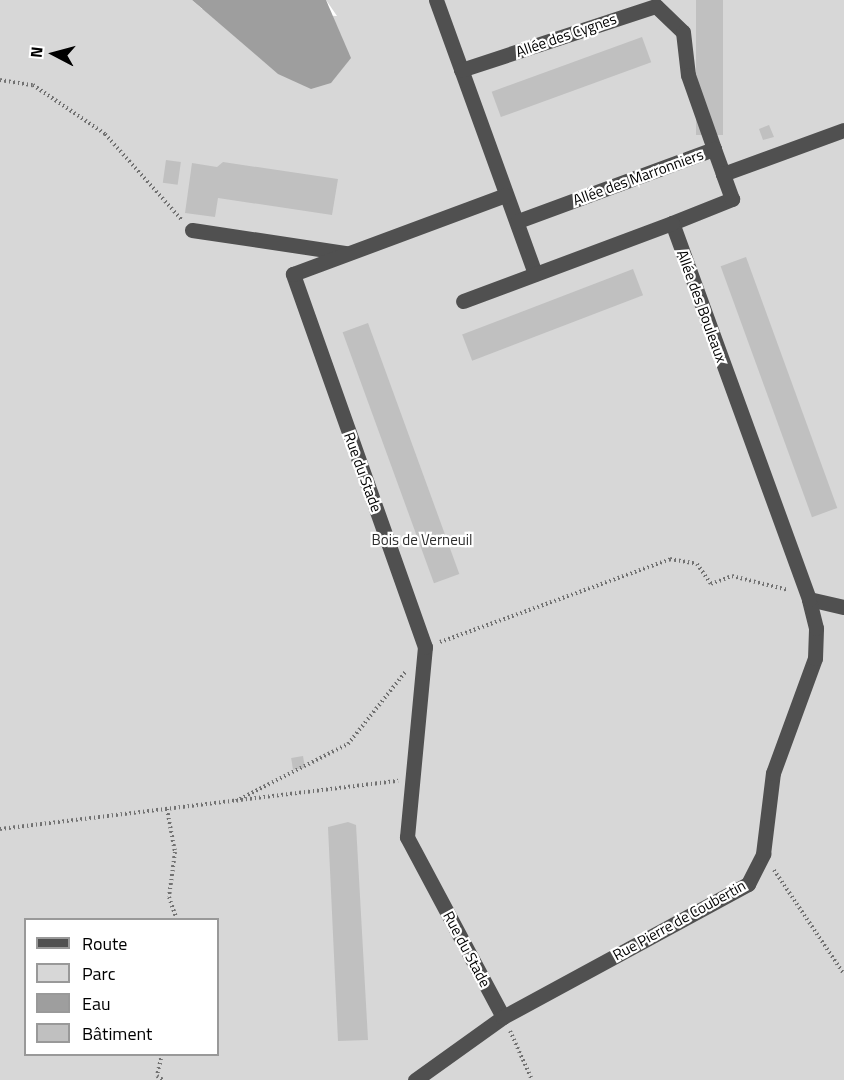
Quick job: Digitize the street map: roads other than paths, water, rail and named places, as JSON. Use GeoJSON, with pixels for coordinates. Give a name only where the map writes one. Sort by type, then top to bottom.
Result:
{"type":"FeatureCollection","features":[{"type":"Feature","properties":{"kind":"street"},"geometry":{"type":"LineString","coordinates":[[436,0],[505,195],[518,221],[535,274]]}},
{"type":"Feature","properties":{"kind":"street","name":"Allée des Cygnes"},"geometry":{"type":"LineString","coordinates":[[461,70],[656,6],[683,32],[688,75],[714,149]]}},
{"type":"Feature","properties":{"kind":"street","name":"Allée des Marronniers"},"geometry":{"type":"LineString","coordinates":[[518,221],[714,149],[723,174],[844,130]]}},
{"type":"Feature","properties":{"kind":"street"},"geometry":{"type":"LineString","coordinates":[[463,301],[732,199],[723,174]]}},
{"type":"Feature","properties":{"kind":"street","name":"Rue du Stade"},"geometry":{"type":"LineString","coordinates":[[503,1017],[406,837],[425,647],[293,274],[505,195]]}},
{"type":"Feature","properties":{"kind":"street","name":"Allée des Bouleaux"},"geometry":{"type":"LineString","coordinates":[[672,223],[808,597]]}},
{"type":"Feature","properties":{"kind":"street"},"geometry":{"type":"LineString","coordinates":[[192,230],[349,253]]}},
{"type":"Feature","properties":{"kind":"street"},"geometry":{"type":"LineString","coordinates":[[808,597],[844,607]]}},
{"type":"Feature","properties":{"kind":"street","name":"Rue Pierre de Coubertin"},"geometry":{"type":"LineString","coordinates":[[418,1079],[503,1017],[748,884],[763,854],[772,773],[815,658],[816,628],[808,597]]}},
{"type":"Feature","properties":{"kind":"water"},"geometry":{"type":"Polygon","coordinates":[[[192,0],[326,0],[351,58],[331,83],[311,89],[278,74],[192,0]]]}},
{"type":"Feature","properties":{"kind":"park label","name":"Bois de Verneuil"},"geometry":{"type":"Point","coordinates":[422,540]}}]}
